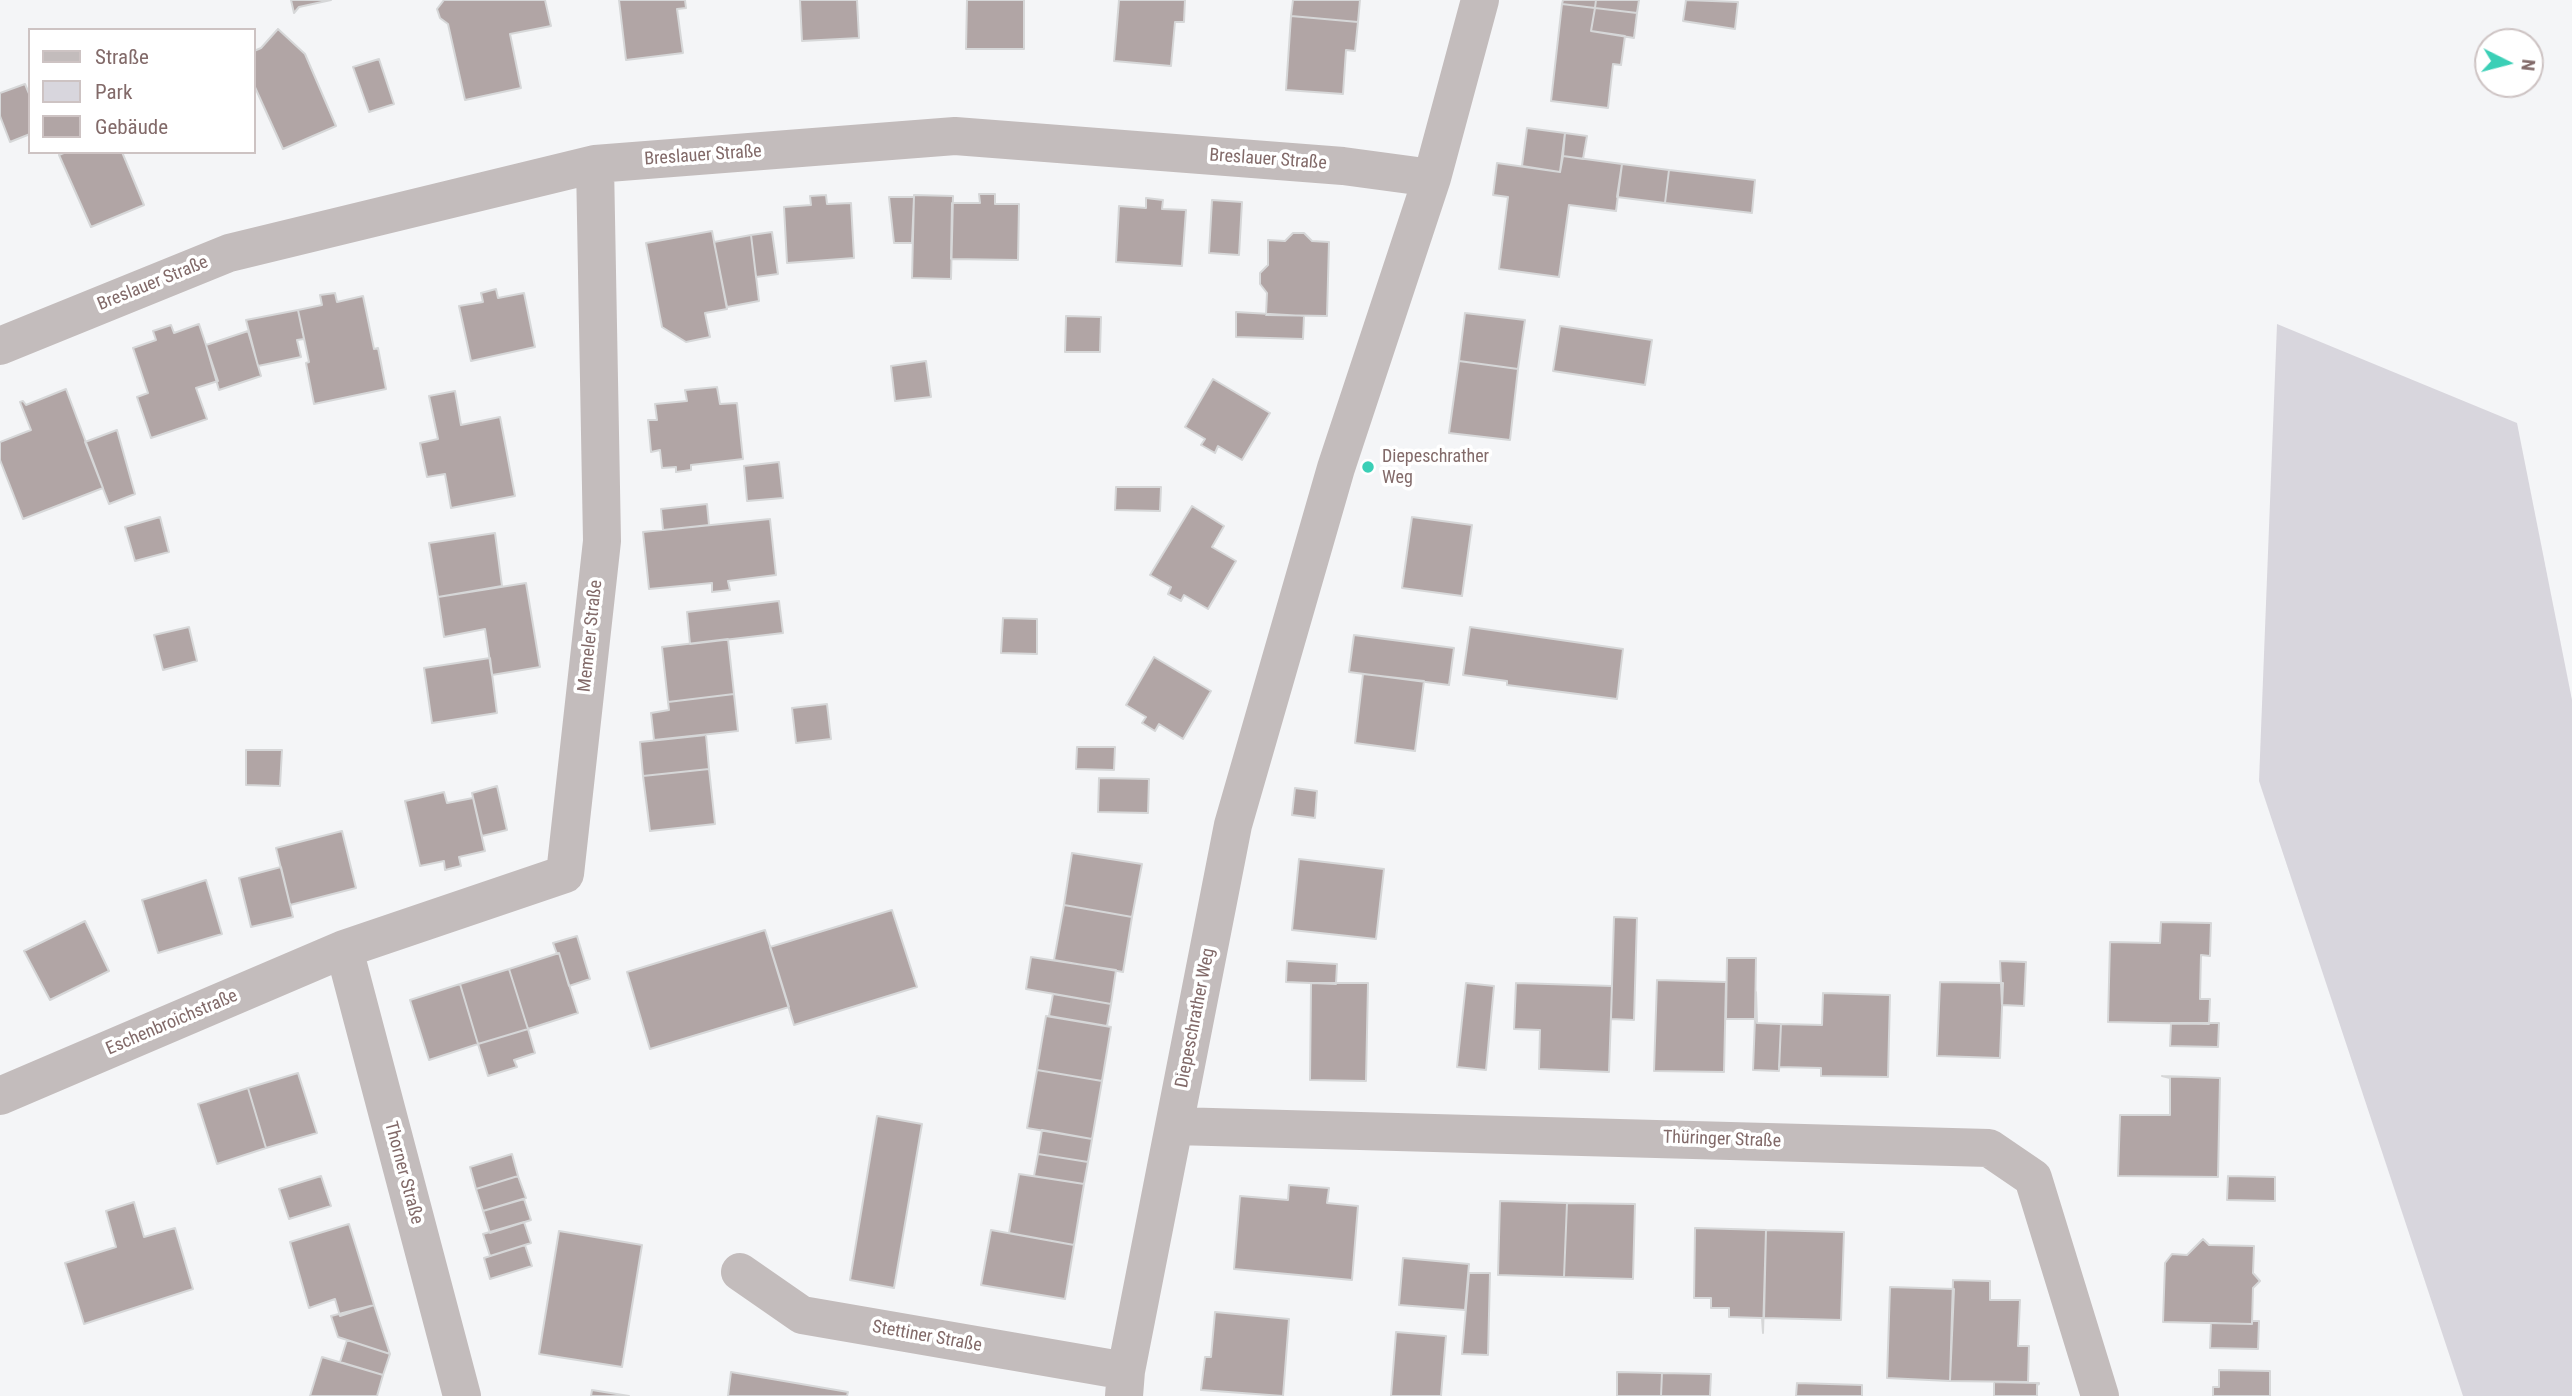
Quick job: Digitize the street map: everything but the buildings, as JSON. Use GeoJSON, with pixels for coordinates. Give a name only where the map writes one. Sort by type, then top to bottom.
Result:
{"type":"FeatureCollection","features":[{"type":"Feature","properties":{"kind":"street","name":"Diepeschrather Weg"},"geometry":{"type":"LineString","coordinates":[[1125,1383],[1233,825],[1336,468],[1432,178],[1480,0]]}},
{"type":"Feature","properties":{"kind":"street","name":"Breslauer Straße"},"geometry":{"type":"LineString","coordinates":[[0,346],[229,253],[595,164],[955,136],[1343,166],[1432,178]]}},
{"type":"Feature","properties":{"kind":"street","name":"Memeler Straße"},"geometry":{"type":"LineString","coordinates":[[344,949],[565,874],[602,541],[595,164]]}},
{"type":"Feature","properties":{"kind":"street","name":"Eschenbroichstraße"},"geometry":{"type":"LineString","coordinates":[[0,1097],[344,949]]}},
{"type":"Feature","properties":{"kind":"street","name":"Thorner Straße"},"geometry":{"type":"LineString","coordinates":[[344,949],[462,1396]]}},
{"type":"Feature","properties":{"kind":"street","name":"Thüringer Straße"},"geometry":{"type":"LineString","coordinates":[[1175,1126],[1989,1148],[2033,1178],[2100,1396]]}},
{"type":"Feature","properties":{"kind":"street","name":"Stettiner Straße"},"geometry":{"type":"LineString","coordinates":[[740,1272],[802,1315],[1125,1383]]}},
{"type":"Feature","properties":{"kind":"green space"},"geometry":{"type":"Polygon","coordinates":[[[2277,324],[2517,423],[2572,700],[2572,1396],[2463,1396],[2259,781],[2277,324]]]}},
{"type":"Feature","properties":{"kind":"place","name":"Diepeschrather Weg"},"geometry":{"type":"Point","coordinates":[1368,467]}}]}
